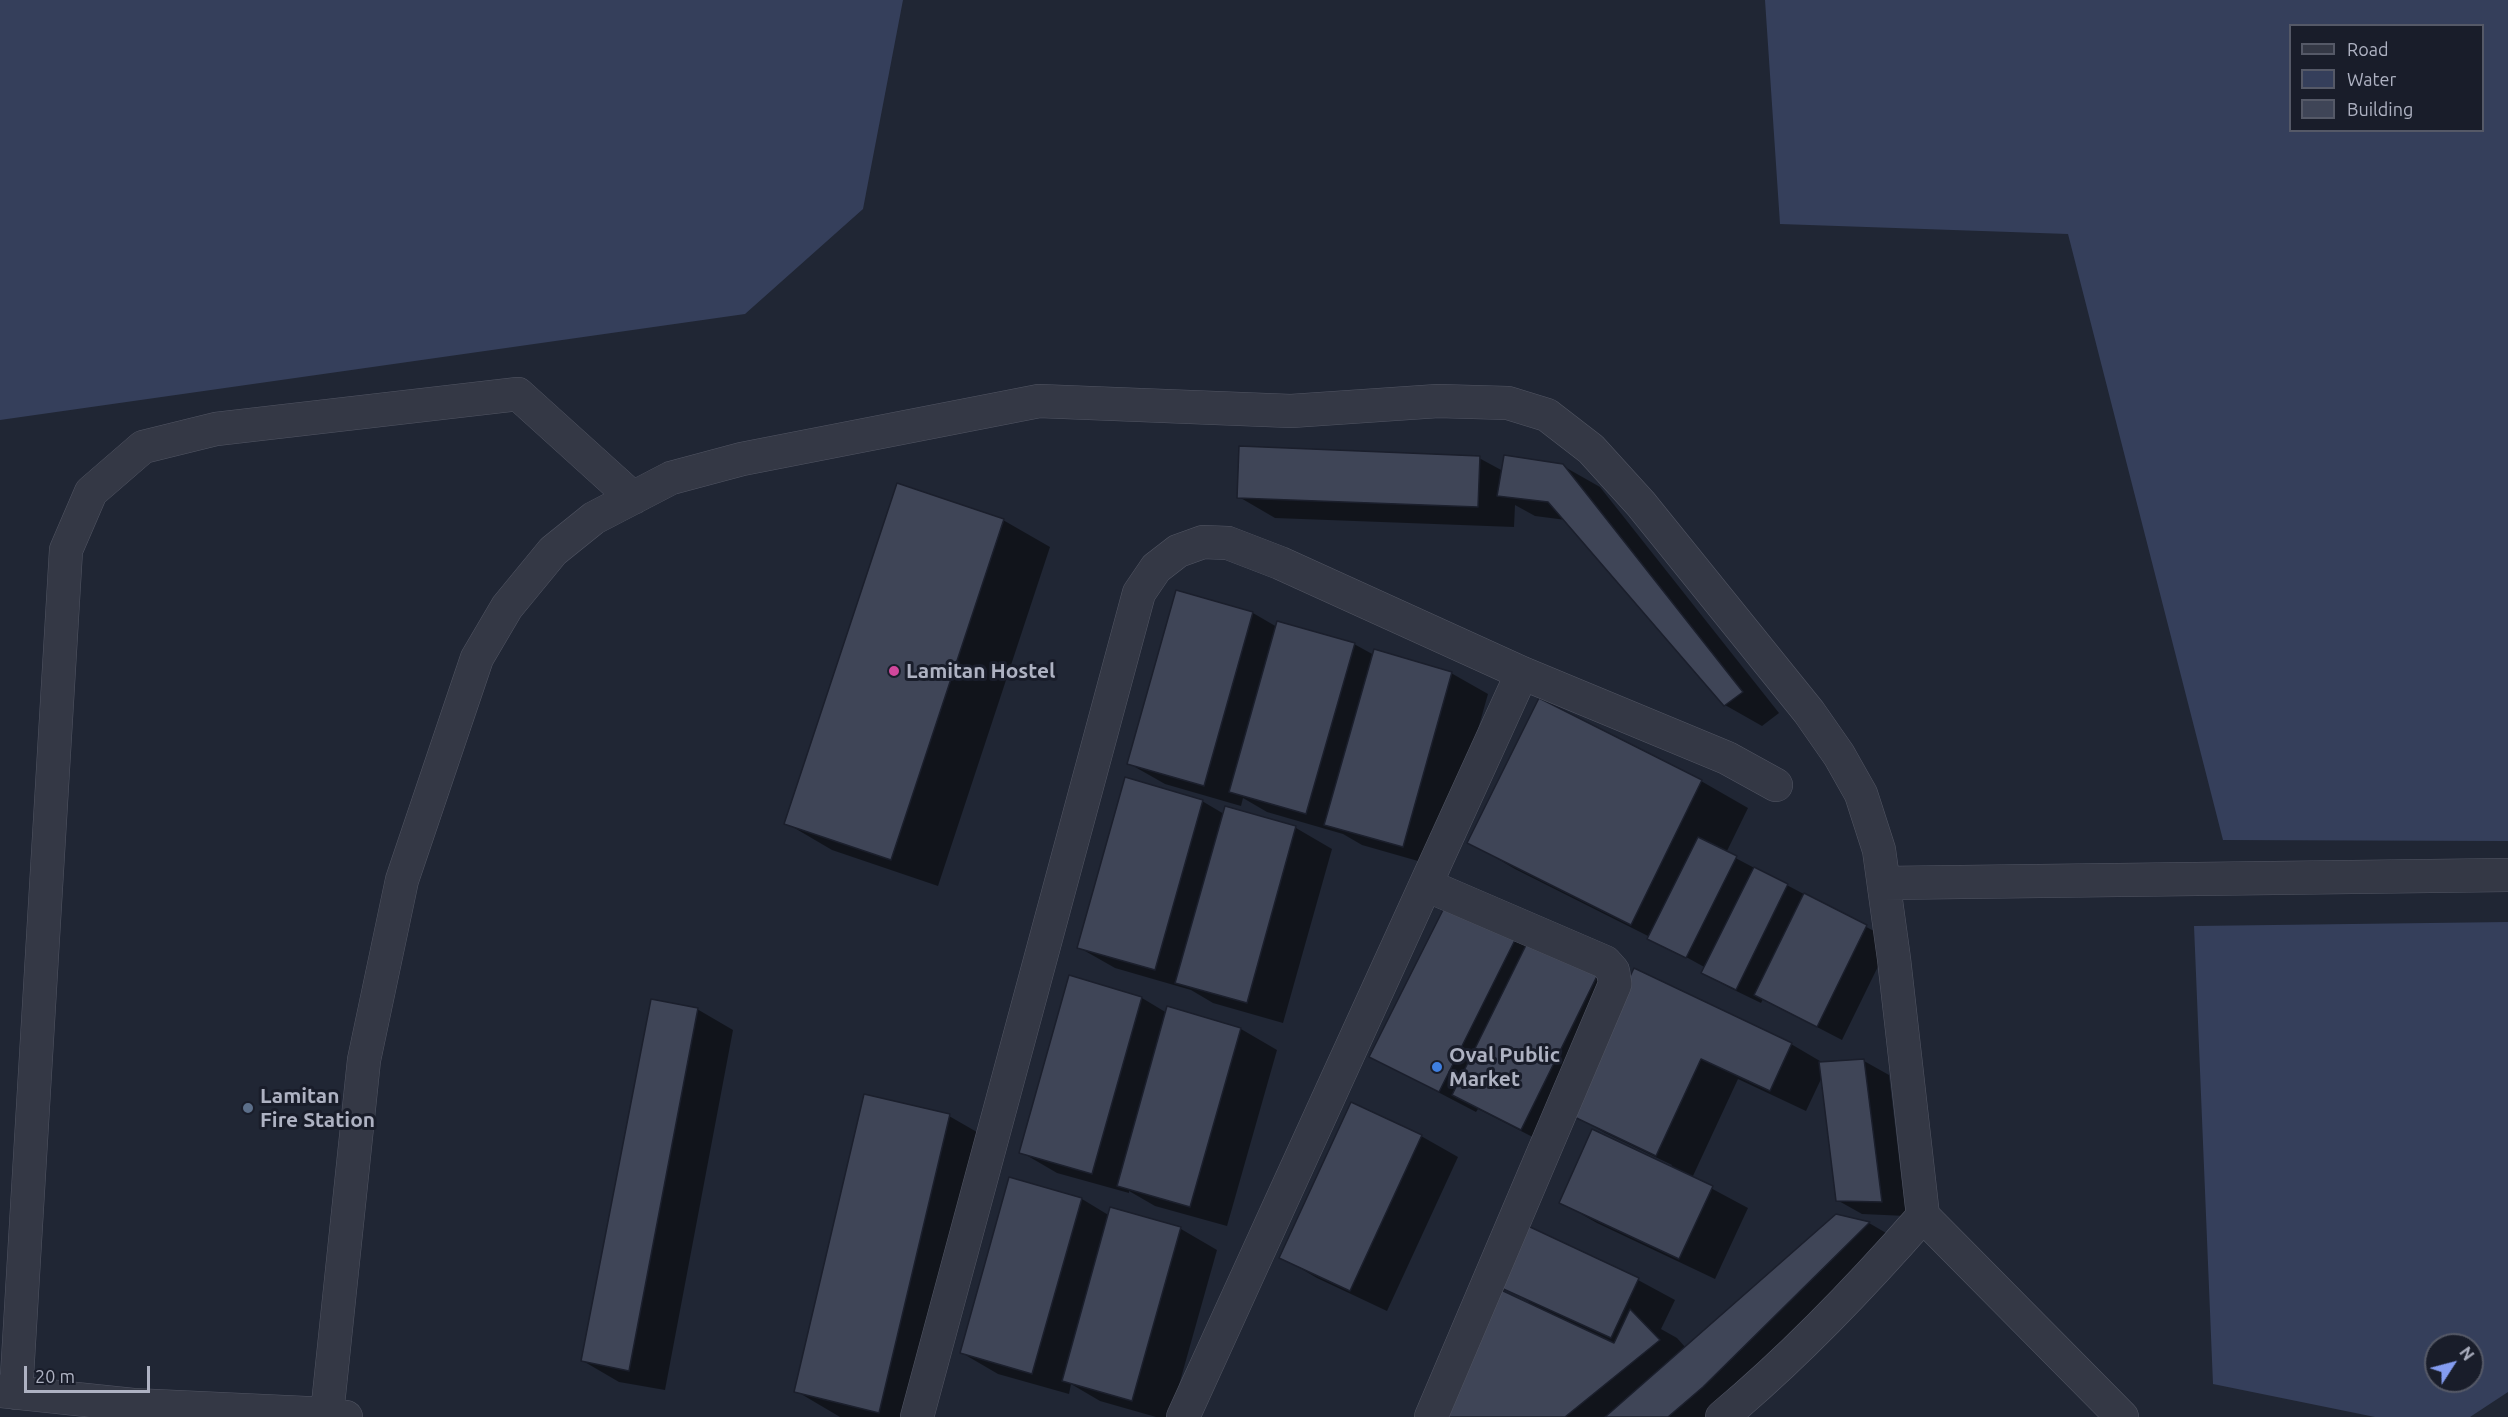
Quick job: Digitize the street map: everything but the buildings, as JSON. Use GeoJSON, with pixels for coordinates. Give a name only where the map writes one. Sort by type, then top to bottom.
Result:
{"type":"FeatureCollection","features":[{"type":"Feature","properties":{"kind":"street"},"geometry":{"type":"LineString","coordinates":[[633,498],[518,394],[216,429],[143,447],[91,492],[66,550],[8,1392],[131,1411],[336,1415],[364,1060],[402,880],[477,658],[507,607],[553,551],[594,518],[633,498],[671,478],[742,459],[1039,401],[1291,411],[1438,401],[1508,403],[1546,415],[1591,449],[1641,504],[1809,712],[1839,755],[1861,794],[1879,850],[1923,1216],[2122,1417]]}},
{"type":"Feature","properties":{"kind":"street"},"geometry":{"type":"LineString","coordinates":[[917,1417],[1139,593],[1156,568],[1178,550],[1203,542],[1228,543],[1280,563],[1522,674],[1727,758],[1776,785]]}},
{"type":"Feature","properties":{"kind":"street"},"geometry":{"type":"LineString","coordinates":[[1183,1417],[1522,674]]}},
{"type":"Feature","properties":{"kind":"street"},"geometry":{"type":"LineString","coordinates":[[1884,883],[2508,875]]}},
{"type":"Feature","properties":{"kind":"street"},"geometry":{"type":"LineString","coordinates":[[1426,885],[1605,962],[1613,971],[1615,984],[1431,1417]]}},
{"type":"Feature","properties":{"kind":"street"},"geometry":{"type":"LineString","coordinates":[[1722,1417],[1754,1391],[1870,1277],[1923,1216]]}},
{"type":"Feature","properties":{"kind":"water"},"geometry":{"type":"Polygon","coordinates":[[[0,0],[903,0],[863,209],[745,314],[0,420],[0,0]]]}},
{"type":"Feature","properties":{"kind":"water"},"geometry":{"type":"Polygon","coordinates":[[[1765,0],[2508,0],[2508,841],[2223,840],[2068,234],[1780,224],[1765,0]]]}},
{"type":"Feature","properties":{"kind":"water"},"geometry":{"type":"Polygon","coordinates":[[[2508,922],[2508,1392],[2470,1417],[2375,1417],[2213,1384],[2194,926],[2508,922]]]}},
{"type":"Feature","properties":{"kind":"place","name":"Lamitan Hostel"},"geometry":{"type":"Point","coordinates":[894,671]}},
{"type":"Feature","properties":{"kind":"place","name":"Oval Public Market"},"geometry":{"type":"Point","coordinates":[1437,1067]}},
{"type":"Feature","properties":{"kind":"place","name":"Lamitan Fire Station"},"geometry":{"type":"Point","coordinates":[248,1108]}}]}
